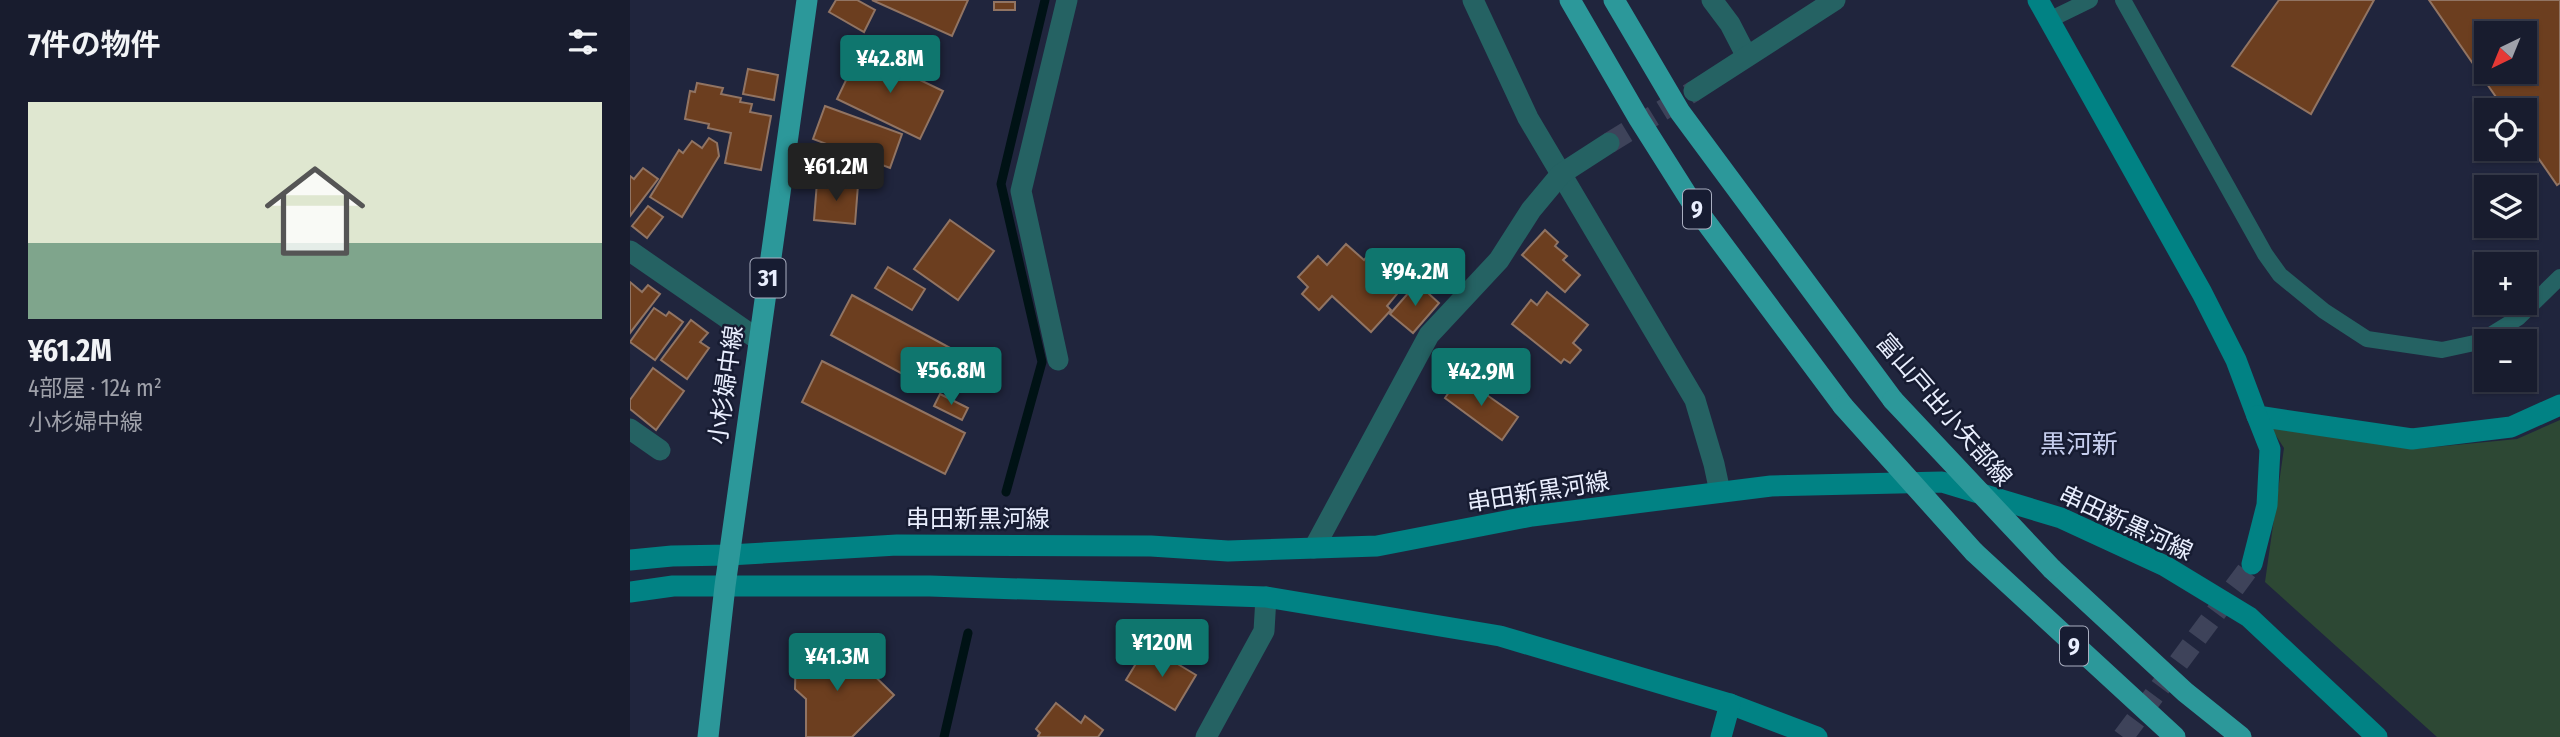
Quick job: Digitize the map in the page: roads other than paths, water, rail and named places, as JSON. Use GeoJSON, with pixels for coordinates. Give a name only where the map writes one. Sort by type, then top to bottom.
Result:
{"type":"FeatureCollection","features":[{"type":"Feature","properties":{"kind":"main road","name":"小杉婦中線"},"geometry":{"type":"LineString","coordinates":[[708,737],[729,555],[807,0]]}},
{"type":"Feature","properties":{"kind":"main road","name":"9"},"geometry":{"type":"LineString","coordinates":[[1570,0],[1639,119],[1694,206],[1843,405],[1974,552],[2175,737]]}},
{"type":"Feature","properties":{"kind":"main road","name":"富山戸出小矢部線"},"geometry":{"type":"LineString","coordinates":[[1614,0],[1680,113],[1893,400],[2052,569],[2185,691],[2241,737]]}},
{"type":"Feature","properties":{"kind":"main road"},"geometry":{"type":"LineString","coordinates":[[2038,0],[2202,293],[2236,360],[2270,449],[2267,505],[2252,564]]}},
{"type":"Feature","properties":{"kind":"main road"},"geometry":{"type":"LineString","coordinates":[[2257,416],[2412,439],[2511,427],[2560,405]]}},
{"type":"Feature","properties":{"kind":"main road","name":"串田新黒河線"},"geometry":{"type":"LineString","coordinates":[[630,560],[897,544],[1151,546],[1228,551],[1377,546],[1532,516],[1771,486],[1942,482],[2060,518],[2165,566],[2249,617],[2377,737]]}},
{"type":"Feature","properties":{"kind":"main road"},"geometry":{"type":"LineString","coordinates":[[630,592],[673,586],[930,586],[1266,597],[1500,636],[1730,704],[1817,737]]}},
{"type":"Feature","properties":{"kind":"main road"},"geometry":{"type":"LineString","coordinates":[[1721,737],[1730,704]]}},
{"type":"Feature","properties":{"kind":"street"},"geometry":{"type":"LineString","coordinates":[[1058,360],[1021,191],[1067,0]]}},
{"type":"Feature","properties":{"kind":"street"},"geometry":{"type":"LineString","coordinates":[[1473,0],[1528,118],[1695,400],[1720,492]]}},
{"type":"Feature","properties":{"kind":"street"},"geometry":{"type":"LineString","coordinates":[[1712,0],[1730,24],[1746,55]]}},
{"type":"Feature","properties":{"kind":"street"},"geometry":{"type":"LineString","coordinates":[[1694,91],[1835,0]]}},
{"type":"Feature","properties":{"kind":"street"},"geometry":{"type":"LineString","coordinates":[[1314,548],[1429,335],[1499,260],[1531,210],[1561,174],[1609,144]]}},
{"type":"Feature","properties":{"kind":"street"},"geometry":{"type":"LineString","coordinates":[[630,251],[759,340]]}},
{"type":"Feature","properties":{"kind":"street"},"geometry":{"type":"LineString","coordinates":[[630,429],[660,450]]}},
{"type":"Feature","properties":{"kind":"street"},"geometry":{"type":"LineString","coordinates":[[1206,737],[1264,631],[1266,597]]}},
{"type":"Feature","properties":{"kind":"lane"},"geometry":{"type":"LineString","coordinates":[[2049,20],[2090,0]]}},
{"type":"Feature","properties":{"kind":"lane"},"geometry":{"type":"LineString","coordinates":[[2123,0],[2158,48],[2265,254],[2280,275],[2324,311],[2367,339],[2442,350],[2479,342],[2518,318],[2560,276]]}},
{"type":"Feature","properties":{"kind":"waterway"},"geometry":{"type":"LineString","coordinates":[[1006,492],[1042,362],[1001,184],[1045,0]]}},
{"type":"Feature","properties":{"kind":"waterway"},"geometry":{"type":"LineString","coordinates":[[944,737],[968,633]]}},
{"type":"Feature","properties":{"kind":"tunnel"},"geometry":{"type":"LineString","coordinates":[[1609,143],[1694,91]]}},
{"type":"Feature","properties":{"kind":"tunnel"},"geometry":{"type":"LineString","coordinates":[[2123,737],[2252,564]]}},
{"type":"Feature","properties":{"kind":"district","name":"黒河新"},"geometry":{"type":"Point","coordinates":[2079,444]}}]}
